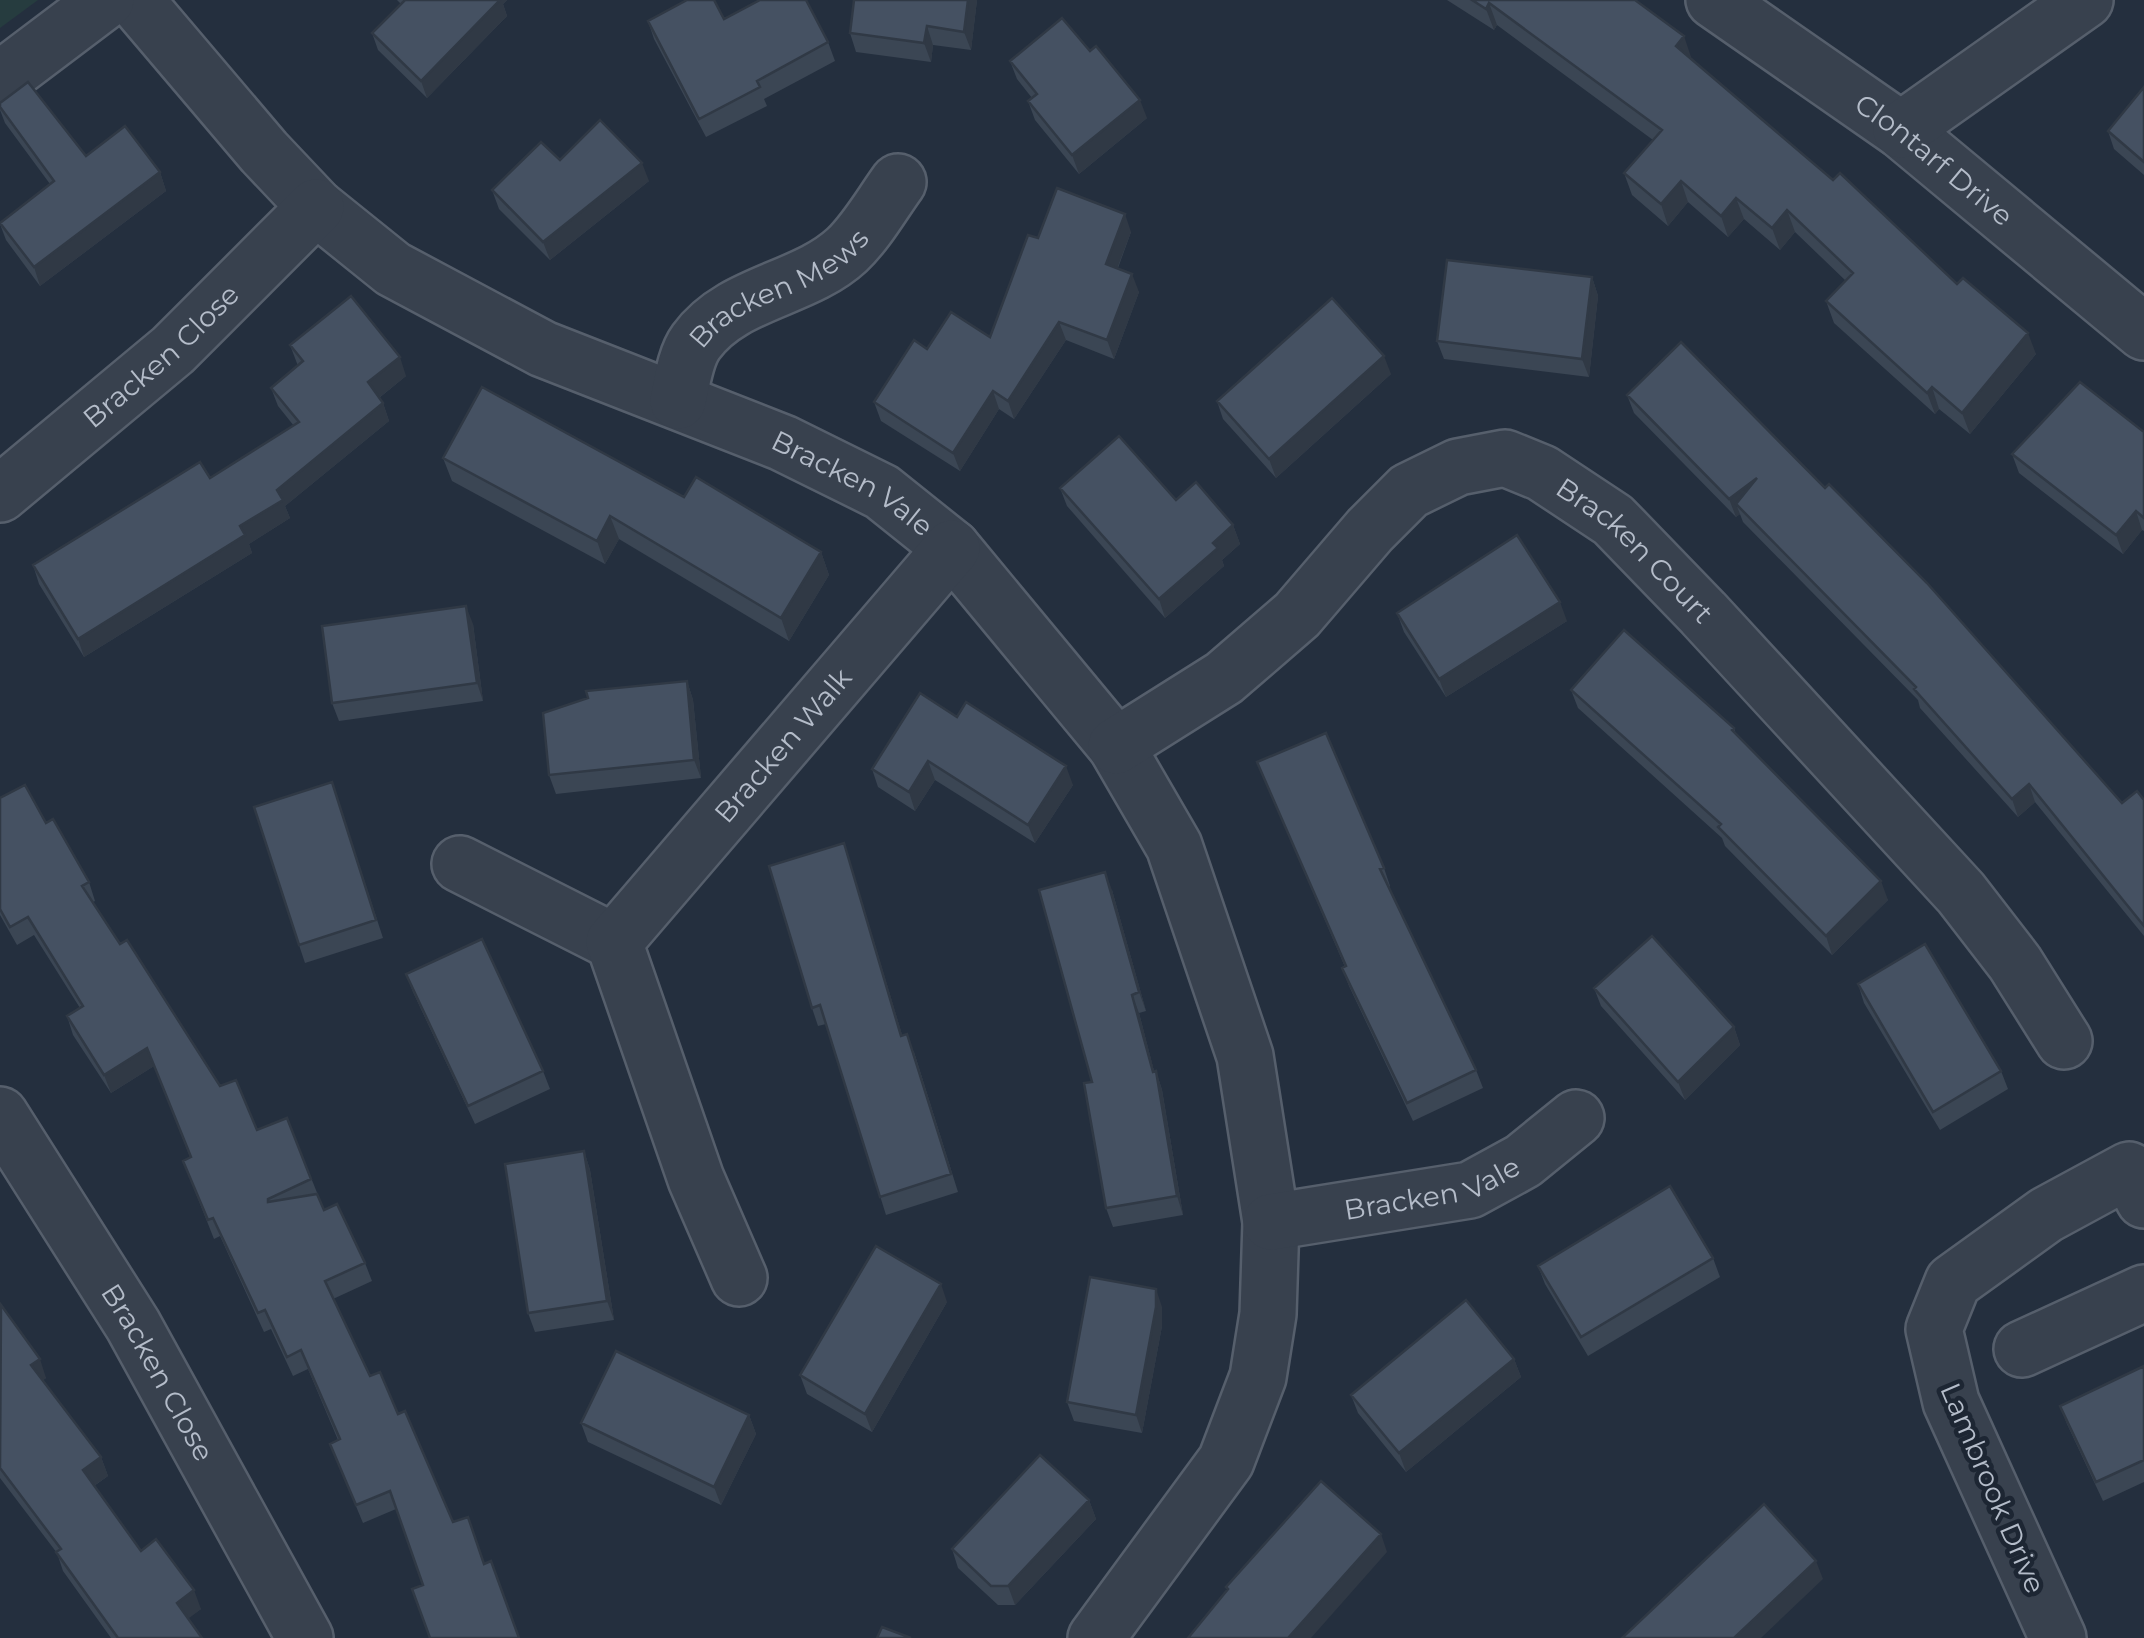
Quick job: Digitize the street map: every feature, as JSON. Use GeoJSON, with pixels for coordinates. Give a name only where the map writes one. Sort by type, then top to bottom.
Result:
{"type":"FeatureCollection","features":[{"type":"Feature","properties":{"kind":"street"},"geometry":{"type":"LineString","coordinates":[[0,80],[106,0]]}},
{"type":"Feature","properties":{"kind":"street","name":"Bracken Vale"},"geometry":{"type":"LineString","coordinates":[[135,0],[316,208],[392,269],[543,349],[782,443],[882,492],[952,548],[1116,746],[1174,846],[1246,1056],[1271,1222],[1268,1314],[1258,1377],[1226,1461],[1096,1638]]}},
{"type":"Feature","properties":{"kind":"street","name":"Clontarf Drive"},"geometry":{"type":"LineString","coordinates":[[1714,0],[1901,130],[2144,332]]}},
{"type":"Feature","properties":{"kind":"street"},"geometry":{"type":"LineString","coordinates":[[1901,130],[2084,0]]}},
{"type":"Feature","properties":{"kind":"street","name":"Bracken Mews"},"geometry":{"type":"LineString","coordinates":[[678,401],[695,343],[722,318],[775,288],[810,275],[847,250],[898,182]]}},
{"type":"Feature","properties":{"kind":"street","name":"Bracken Close"},"geometry":{"type":"LineString","coordinates":[[0,494],[173,350],[316,208]]}},
{"type":"Feature","properties":{"kind":"street","name":"Bracken Court"},"geometry":{"type":"LineString","coordinates":[[1116,746],[1224,678],[1297,614],[1370,530],[1409,492],[1458,467],[1505,458],[1542,473],[1613,520],[1703,613],[1961,893],[2015,962],[2064,1041]]}},
{"type":"Feature","properties":{"kind":"street","name":"Bracken Walk"},"geometry":{"type":"LineString","coordinates":[[614,942],[952,548]]}},
{"type":"Feature","properties":{"kind":"street"},"geometry":{"type":"LineString","coordinates":[[460,864],[614,942],[696,1179],[740,1278]]}},
{"type":"Feature","properties":{"kind":"street","name":"Bracken Close"},"geometry":{"type":"LineString","coordinates":[[0,1115],[133,1325],[305,1638]]}},
{"type":"Feature","properties":{"kind":"street","name":"Bracken Vale"},"geometry":{"type":"LineString","coordinates":[[1271,1222],[1470,1190],[1523,1161],[1576,1118]]}},
{"type":"Feature","properties":{"kind":"street","name":"Lambrook Drive"},"geometry":{"type":"LineString","coordinates":[[2058,1638],[1951,1402],[1934,1329],[1954,1282],[2046,1216],[2129,1170],[2144,1200]]}},
{"type":"Feature","properties":{"kind":"street"},"geometry":{"type":"LineString","coordinates":[[2022,1349],[2144,1293]]}},
{"type":"Feature","properties":{"kind":"green space"},"geometry":{"type":"Polygon","coordinates":[[[0,0],[38,0],[0,28],[0,0]]]}},
{"type":"Feature","properties":{"kind":"building"},"geometry":{"type":"Polygon","coordinates":[[[405,0],[500,0],[421,81],[372,33],[405,0]]]}},
{"type":"Feature","properties":{"kind":"building"},"geometry":{"type":"Polygon","coordinates":[[[687,0],[714,0],[724,19],[760,0],[806,0],[828,42],[757,81],[760,87],[699,119],[648,21],[687,0]]]}},
{"type":"Feature","properties":{"kind":"building"},"geometry":{"type":"Polygon","coordinates":[[[854,0],[968,0],[964,32],[927,26],[924,43],[850,33],[854,0]]]}},
{"type":"Feature","properties":{"kind":"building"},"geometry":{"type":"Polygon","coordinates":[[[1472,0],[1635,0],[1684,36],[1676,46],[1833,180],[1840,173],[1957,284],[1963,278],[2028,333],[1962,413],[1932,387],[1927,393],[1826,301],[1853,273],[1787,210],[1772,228],[1736,198],[1721,216],[1681,181],[1661,204],[1624,173],[1662,130],[1489,3],[1486,9],[1472,0]]]}},
{"type":"Feature","properties":{"kind":"building"},"geometry":{"type":"Polygon","coordinates":[[[1062,18],[1090,51],[1096,46],[1140,100],[1072,155],[1028,101],[1037,94],[1010,61],[1062,18]]]}},
{"type":"Feature","properties":{"kind":"building"},"geometry":{"type":"Polygon","coordinates":[[[28,82],[86,156],[125,126],[160,172],[34,267],[0,223],[54,181],[0,107],[28,82]]]}},
{"type":"Feature","properties":{"kind":"building"},"geometry":{"type":"Polygon","coordinates":[[[2144,87],[2144,162],[2108,131],[2144,87]]]}},
{"type":"Feature","properties":{"kind":"building"},"geometry":{"type":"Polygon","coordinates":[[[600,120],[642,163],[543,242],[492,190],[541,142],[560,160],[600,120]]]}},
{"type":"Feature","properties":{"kind":"building"},"geometry":{"type":"Polygon","coordinates":[[[1057,188],[1125,214],[1106,264],[1132,274],[1107,340],[1059,322],[1008,401],[993,391],[953,453],[874,402],[914,340],[927,349],[951,312],[990,337],[1028,235],[1038,238],[1057,188]]]}},
{"type":"Feature","properties":{"kind":"building"},"geometry":{"type":"Polygon","coordinates":[[[1447,260],[1592,277],[1582,359],[1437,341],[1447,260]]]}},
{"type":"Feature","properties":{"kind":"building"},"geometry":{"type":"Polygon","coordinates":[[[351,296],[400,357],[368,382],[383,403],[277,490],[283,500],[240,526],[245,535],[78,639],[33,565],[200,462],[210,478],[299,422],[271,388],[303,361],[290,345],[351,296]]]}},
{"type":"Feature","properties":{"kind":"building"},"geometry":{"type":"Polygon","coordinates":[[[1332,298],[1384,356],[1269,459],[1217,401],[1332,298]]]}},
{"type":"Feature","properties":{"kind":"building"},"geometry":{"type":"Polygon","coordinates":[[[1681,342],[1825,488],[1829,484],[1927,583],[2122,803],[2137,791],[2144,800],[2144,926],[2029,784],[2012,799],[1916,687],[1736,504],[1757,478],[1729,499],[1627,395],[1681,342]]]}},
{"type":"Feature","properties":{"kind":"building"},"geometry":{"type":"Polygon","coordinates":[[[2080,382],[2144,432],[2144,518],[2136,511],[2116,535],[2012,454],[2080,382]]]}},
{"type":"Feature","properties":{"kind":"building"},"geometry":{"type":"Polygon","coordinates":[[[482,387],[684,497],[696,477],[821,552],[781,618],[610,516],[597,541],[443,458],[482,387]]]}},
{"type":"Feature","properties":{"kind":"building"},"geometry":{"type":"Polygon","coordinates":[[[1119,436],[1176,500],[1196,482],[1233,525],[1213,543],[1218,548],[1159,599],[1060,488],[1119,436]]]}},
{"type":"Feature","properties":{"kind":"building"},"geometry":{"type":"Polygon","coordinates":[[[1517,535],[1560,602],[1439,679],[1397,613],[1517,535]]]}},
{"type":"Feature","properties":{"kind":"building"},"geometry":{"type":"Polygon","coordinates":[[[466,606],[477,683],[332,703],[322,626],[466,606]]]}},
{"type":"Feature","properties":{"kind":"building"},"geometry":{"type":"Polygon","coordinates":[[[1624,630],[1734,728],[1881,881],[1826,936],[1718,827],[1721,824],[1571,690],[1624,630]]]}},
{"type":"Feature","properties":{"kind":"building"},"geometry":{"type":"Polygon","coordinates":[[[687,681],[694,760],[549,775],[543,713],[588,698],[586,691],[687,681]]]}},
{"type":"Feature","properties":{"kind":"building"},"geometry":{"type":"Polygon","coordinates":[[[920,693],[957,717],[966,702],[1066,766],[1028,825],[928,761],[909,792],[872,769],[920,693]]]}},
{"type":"Feature","properties":{"kind":"building"},"geometry":{"type":"Polygon","coordinates":[[[1326,733],[1384,868],[1380,869],[1476,1070],[1407,1103],[1342,968],[1346,966],[1257,762],[1326,733]]]}},
{"type":"Feature","properties":{"kind":"building"},"geometry":{"type":"Polygon","coordinates":[[[332,782],[376,920],[299,945],[254,807],[332,782]]]}},
{"type":"Feature","properties":{"kind":"building"},"geometry":{"type":"Polygon","coordinates":[[[25,785],[46,823],[53,819],[89,882],[82,886],[120,944],[127,940],[220,1086],[236,1080],[257,1130],[287,1118],[311,1179],[268,1202],[317,1194],[324,1210],[337,1204],[365,1263],[325,1281],[370,1376],[380,1372],[398,1414],[405,1411],[453,1522],[468,1517],[484,1564],[491,1561],[519,1638],[430,1638],[412,1589],[423,1585],[390,1491],[356,1505],[330,1444],[340,1439],[301,1350],[287,1357],[265,1310],[258,1313],[213,1218],[208,1220],[183,1161],[191,1157],[147,1048],[104,1075],[67,1016],[83,1006],[28,917],[10,927],[0,909],[0,798],[25,785]]]}},
{"type":"Feature","properties":{"kind":"building"},"geometry":{"type":"Polygon","coordinates":[[[844,843],[901,1036],[907,1034],[951,1174],[880,1197],[820,1005],[812,1008],[769,866],[844,843]]]}},
{"type":"Feature","properties":{"kind":"building"},"geometry":{"type":"Polygon","coordinates":[[[1105,872],[1139,992],[1132,995],[1153,1072],[1156,1071],[1177,1196],[1106,1208],[1084,1083],[1092,1082],[1039,890],[1105,872]]]}},
{"type":"Feature","properties":{"kind":"building"},"geometry":{"type":"Polygon","coordinates":[[[1652,936],[1734,1027],[1678,1082],[1594,988],[1652,936]]]}},
{"type":"Feature","properties":{"kind":"building"},"geometry":{"type":"Polygon","coordinates":[[[482,939],[543,1071],[468,1106],[406,974],[482,939]]]}},
{"type":"Feature","properties":{"kind":"building"},"geometry":{"type":"Polygon","coordinates":[[[1925,944],[2001,1071],[1933,1112],[1858,984],[1925,944]]]}},
{"type":"Feature","properties":{"kind":"building"},"geometry":{"type":"Polygon","coordinates":[[[584,1151],[607,1301],[528,1313],[505,1164],[584,1151]]]}},
{"type":"Feature","properties":{"kind":"building"},"geometry":{"type":"Polygon","coordinates":[[[1670,1186],[1713,1258],[1581,1337],[1538,1266],[1670,1186]]]}},
{"type":"Feature","properties":{"kind":"building"},"geometry":{"type":"Polygon","coordinates":[[[876,1246],[941,1284],[865,1414],[800,1375],[876,1246]]]}},
{"type":"Feature","properties":{"kind":"building"},"geometry":{"type":"Polygon","coordinates":[[[1090,1277],[1156,1289],[1136,1415],[1067,1402],[1090,1277]]]}},
{"type":"Feature","properties":{"kind":"building"},"geometry":{"type":"Polygon","coordinates":[[[1466,1300],[1514,1359],[1399,1453],[1351,1395],[1466,1300]]]}},
{"type":"Feature","properties":{"kind":"building"},"geometry":{"type":"Polygon","coordinates":[[[1,1305],[40,1359],[31,1365],[101,1457],[83,1470],[141,1551],[156,1539],[194,1590],[177,1603],[202,1638],[118,1638],[56,1552],[61,1549],[0,1468],[1,1305]]]}},
{"type":"Feature","properties":{"kind":"building"},"geometry":{"type":"Polygon","coordinates":[[[616,1351],[749,1415],[714,1487],[581,1423],[616,1351]]]}},
{"type":"Feature","properties":{"kind":"building"},"geometry":{"type":"Polygon","coordinates":[[[2144,1366],[2144,1460],[2096,1482],[2060,1406],[2144,1366]]]}},
{"type":"Feature","properties":{"kind":"building"},"geometry":{"type":"Polygon","coordinates":[[[1040,1455],[1089,1500],[1008,1586],[991,1586],[952,1549],[1040,1455]]]}},
{"type":"Feature","properties":{"kind":"building"},"geometry":{"type":"Polygon","coordinates":[[[1321,1481],[1381,1534],[1288,1638],[1188,1638],[1226,1587],[1321,1481]]]}},
{"type":"Feature","properties":{"kind":"building"},"geometry":{"type":"Polygon","coordinates":[[[1764,1504],[1816,1561],[1734,1638],[1622,1638],[1764,1504]]]}},
{"type":"Feature","properties":{"kind":"building"},"geometry":{"type":"Polygon","coordinates":[[[882,1627],[911,1638],[877,1638],[882,1627]]]}}]}
